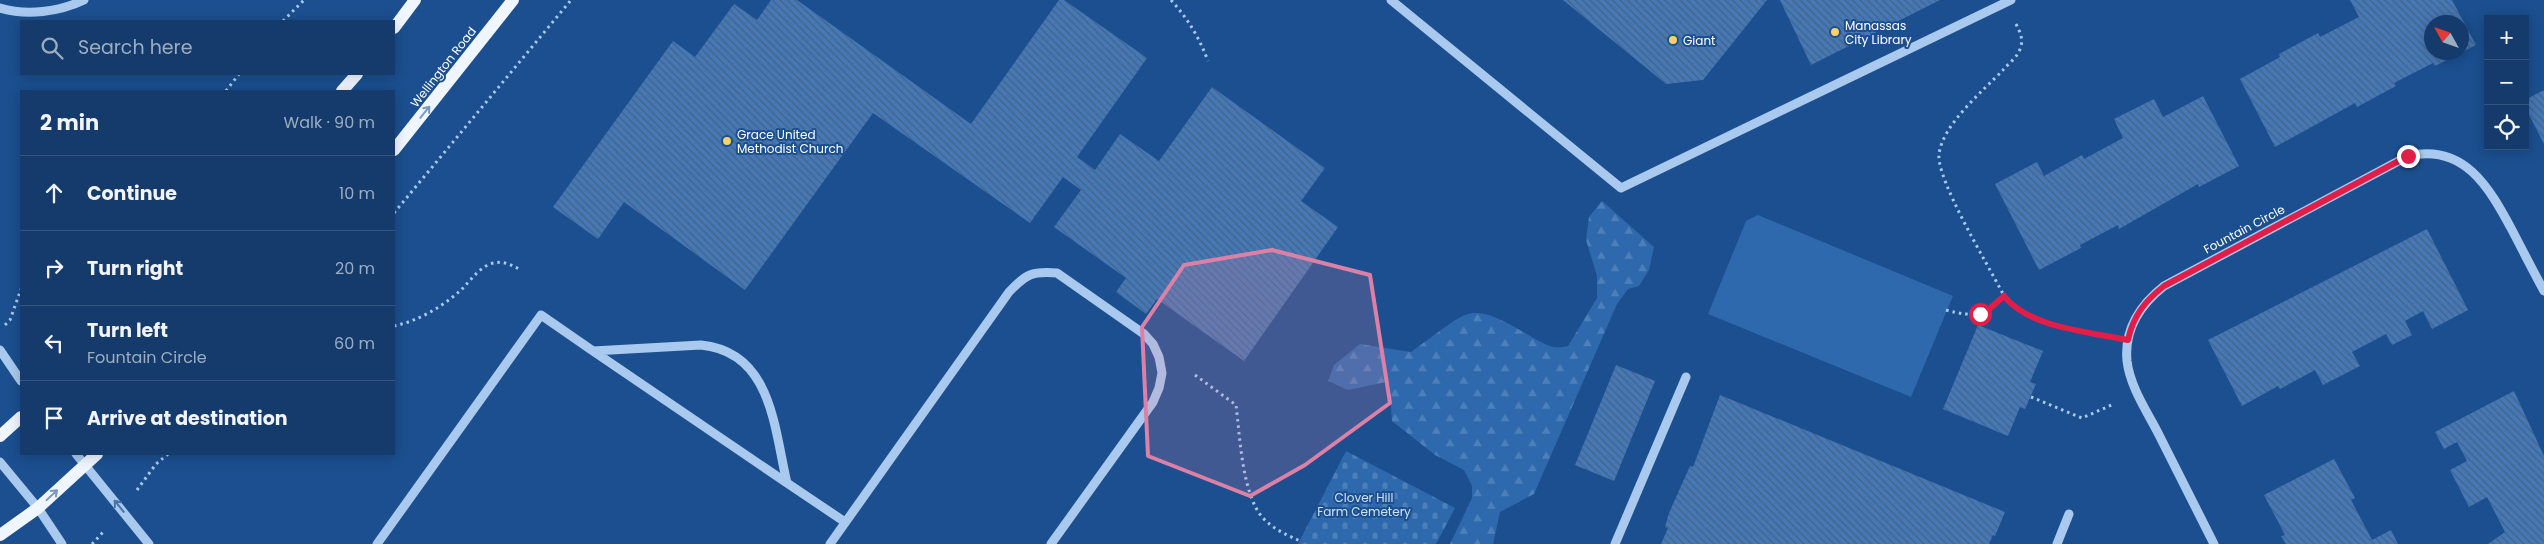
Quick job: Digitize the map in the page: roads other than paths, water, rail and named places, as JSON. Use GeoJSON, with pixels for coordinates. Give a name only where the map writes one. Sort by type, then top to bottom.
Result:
{"type":"FeatureCollection","features":[{"type":"Feature","properties":{"kind":"main road"},"geometry":{"type":"LineString","coordinates":[[395,27],[415,0]]}},
{"type":"Feature","properties":{"kind":"main road","name":"Wellington Road"},"geometry":{"type":"LineString","coordinates":[[395,149],[512,0]]}},
{"type":"Feature","properties":{"kind":"main road"},"geometry":{"type":"LineString","coordinates":[[343,90],[356,75]]}},
{"type":"Feature","properties":{"kind":"main road"},"geometry":{"type":"LineString","coordinates":[[0,436],[20,418]]}},
{"type":"Feature","properties":{"kind":"main road"},"geometry":{"type":"LineString","coordinates":[[0,535],[38,508],[96,455]]}},
{"type":"Feature","properties":{"kind":"street"},"geometry":{"type":"LineString","coordinates":[[0,8],[43,12],[71,6],[84,0]]}},
{"type":"Feature","properties":{"kind":"street"},"geometry":{"type":"LineString","coordinates":[[1391,0],[1621,188],[2009,1]]}},
{"type":"Feature","properties":{"kind":"street","name":"Fountain Circle"},"geometry":{"type":"LineString","coordinates":[[2214,544],[2137,392],[2127,362],[2128,340],[2135,317],[2142,305],[2164,286],[2408,156],[2434,153],[2461,162],[2480,178],[2496,200],[2544,291]]}},
{"type":"Feature","properties":{"kind":"street"},"geometry":{"type":"LineString","coordinates":[[830,544],[1009,292],[1030,274],[1057,273],[1144,334],[1153,344],[1159,357],[1162,373],[1153,402],[1051,544]]}},
{"type":"Feature","properties":{"kind":"street"},"geometry":{"type":"LineString","coordinates":[[377,544],[541,316],[845,522]]}},
{"type":"Feature","properties":{"kind":"street"},"geometry":{"type":"LineString","coordinates":[[593,351],[701,345],[716,346],[740,357],[760,382],[768,400],[787,483]]}},
{"type":"Feature","properties":{"kind":"street"},"geometry":{"type":"LineString","coordinates":[[0,350],[20,380]]}},
{"type":"Feature","properties":{"kind":"street"},"geometry":{"type":"LineString","coordinates":[[1614,544],[1686,377]]}},
{"type":"Feature","properties":{"kind":"street"},"geometry":{"type":"LineString","coordinates":[[77,455],[149,544]]}},
{"type":"Feature","properties":{"kind":"street"},"geometry":{"type":"LineString","coordinates":[[0,462],[38,508],[62,544]]}},
{"type":"Feature","properties":{"kind":"street"},"geometry":{"type":"LineString","coordinates":[[2057,544],[2069,514]]}},
{"type":"Feature","properties":{"kind":"place","name":"Manassas City Library"},"geometry":{"type":"Point","coordinates":[1835,32]}},
{"type":"Feature","properties":{"kind":"place","name":"Giant"},"geometry":{"type":"Point","coordinates":[1673,40]}},
{"type":"Feature","properties":{"kind":"place","name":"Grace United Methodist Church"},"geometry":{"type":"Point","coordinates":[727,141]}},
{"type":"Feature","properties":{"kind":"park label","name":"Clover Hill Farm Cemetery"},"geometry":{"type":"Point","coordinates":[1364,504]}}]}
